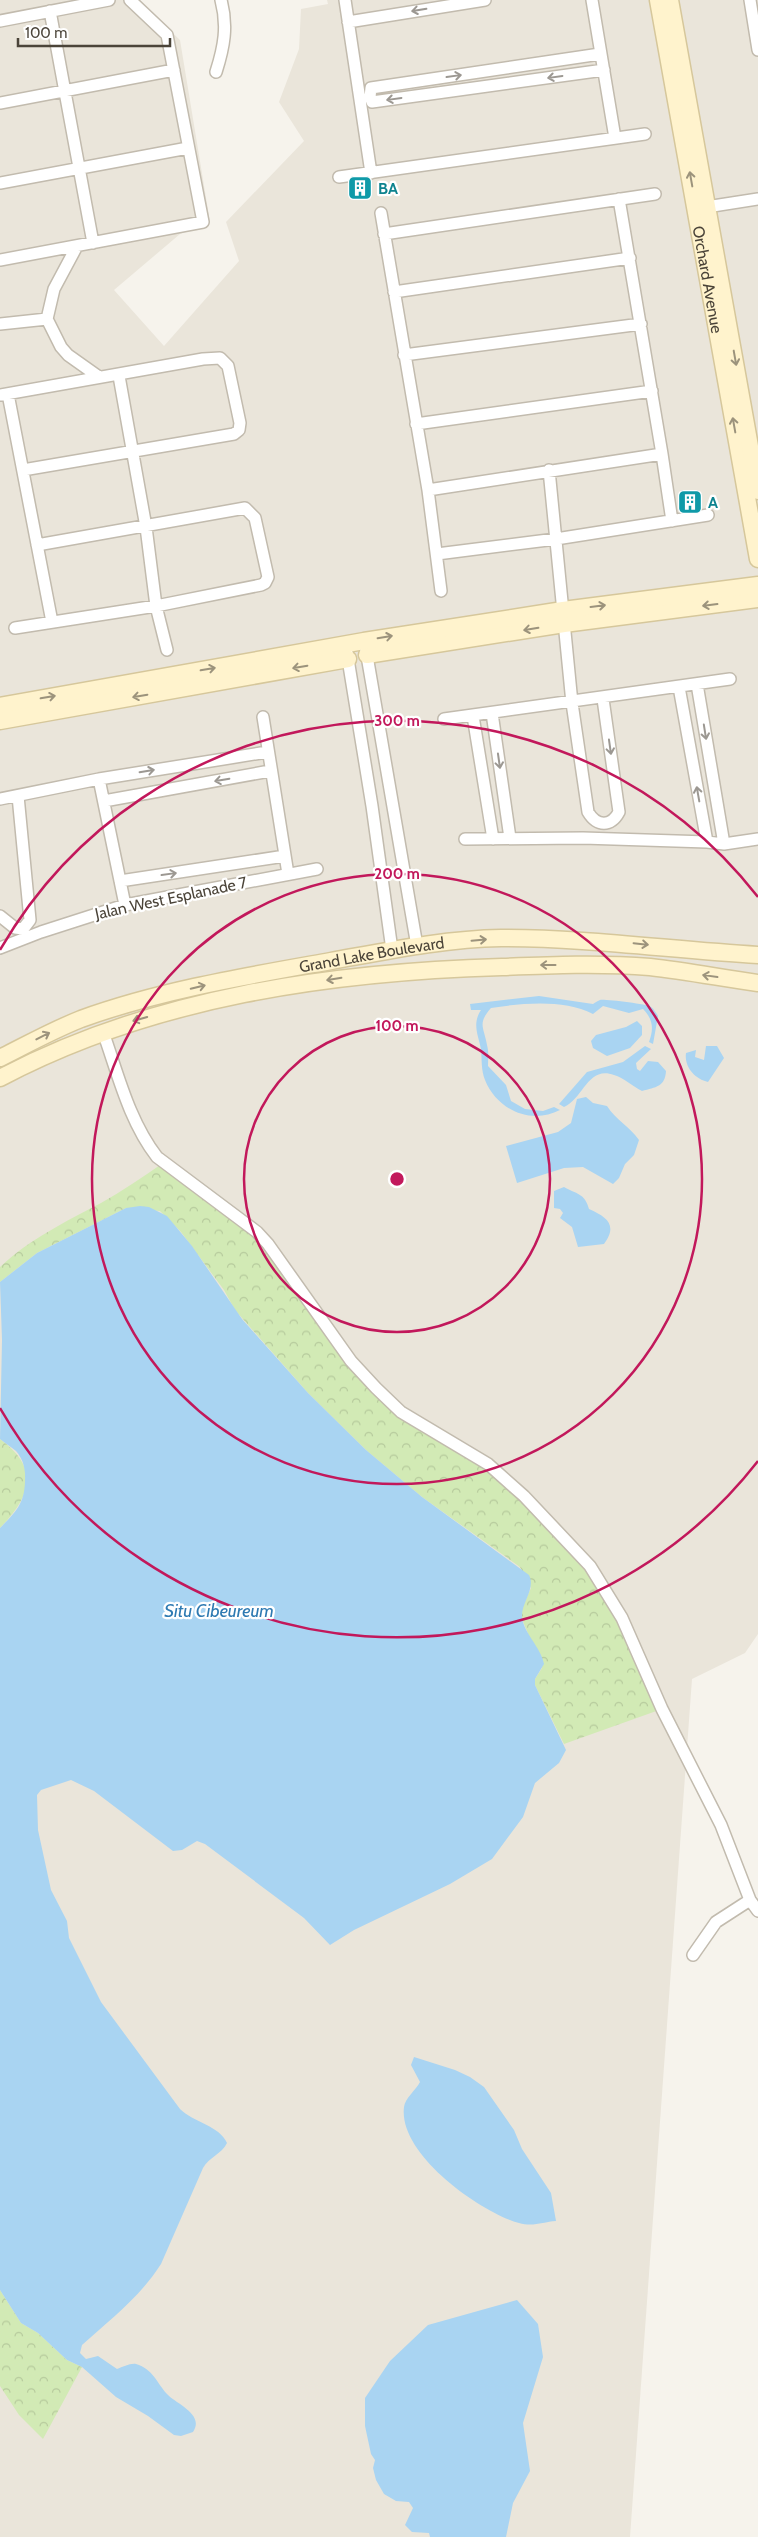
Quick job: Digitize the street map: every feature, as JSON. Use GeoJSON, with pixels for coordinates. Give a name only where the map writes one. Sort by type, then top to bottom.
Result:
{"type":"FeatureCollection","features":[{"type":"Feature","properties":{"kind":"street"},"geometry":{"type":"LineString","coordinates":[[0,21],[109,0]]}},
{"type":"Feature","properties":{"kind":"street"},"geometry":{"type":"LineString","coordinates":[[0,260],[203,222],[167,35],[130,0]]}},
{"type":"Feature","properties":{"kind":"street"},"geometry":{"type":"LineString","coordinates":[[216,72],[223,49],[226,27],[221,0]]}},
{"type":"Feature","properties":{"kind":"street"},"geometry":{"type":"LineString","coordinates":[[346,0],[371,173]]}},
{"type":"Feature","properties":{"kind":"street"},"geometry":{"type":"LineString","coordinates":[[348,22],[485,0]]}},
{"type":"Feature","properties":{"kind":"street"},"geometry":{"type":"LineString","coordinates":[[592,0],[615,138]]}},
{"type":"Feature","properties":{"kind":"street","name":"Orchard Avenue"},"geometry":{"type":"LineString","coordinates":[[658,0],[702,207]]}},
{"type":"Feature","properties":{"kind":"street","name":"Orchard Avenue"},"geometry":{"type":"LineString","coordinates":[[670,0],[702,207],[733,385],[758,559]]}},
{"type":"Feature","properties":{"kind":"street"},"geometry":{"type":"LineString","coordinates":[[750,0],[756,27],[758,50]]}},
{"type":"Feature","properties":{"kind":"street"},"geometry":{"type":"LineString","coordinates":[[50,12],[93,243]]}},
{"type":"Feature","properties":{"kind":"street"},"geometry":{"type":"LineString","coordinates":[[600,54],[371,88],[370,97],[372,102],[604,70]]}},
{"type":"Feature","properties":{"kind":"street"},"geometry":{"type":"LineString","coordinates":[[0,103],[174,70]]}},
{"type":"Feature","properties":{"kind":"street"},"geometry":{"type":"LineString","coordinates":[[339,177],[644,134]]}},
{"type":"Feature","properties":{"kind":"street"},"geometry":{"type":"LineString","coordinates":[[0,183],[188,148]]}},
{"type":"Feature","properties":{"kind":"street"},"geometry":{"type":"LineString","coordinates":[[384,234],[655,194]]}},
{"type":"Feature","properties":{"kind":"street"},"geometry":{"type":"LineString","coordinates":[[619,199],[672,521]]}},
{"type":"Feature","properties":{"kind":"street"},"geometry":{"type":"LineString","coordinates":[[702,207],[758,199]]}},
{"type":"Feature","properties":{"kind":"street"},"geometry":{"type":"LineString","coordinates":[[381,213],[428,490],[441,591]]}},
{"type":"Feature","properties":{"kind":"street"},"geometry":{"type":"LineString","coordinates":[[77,246],[54,289],[47,319],[61,347],[68,355],[99,377]]}},
{"type":"Feature","properties":{"kind":"street"},"geometry":{"type":"LineString","coordinates":[[394,292],[630,258]]}},
{"type":"Feature","properties":{"kind":"street"},"geometry":{"type":"LineString","coordinates":[[0,324],[47,319]]}},
{"type":"Feature","properties":{"kind":"street"},"geometry":{"type":"LineString","coordinates":[[404,355],[641,324]]}},
{"type":"Feature","properties":{"kind":"street"},"geometry":{"type":"LineString","coordinates":[[24,470],[234,434],[239,430],[240,422],[228,366],[220,358],[119,376],[99,377],[4,395],[24,470],[52,622]]}},
{"type":"Feature","properties":{"kind":"street"},"geometry":{"type":"LineString","coordinates":[[119,376],[146,527],[156,606],[167,650]]}},
{"type":"Feature","properties":{"kind":"street","name":"Orchard Avenue"},"geometry":{"type":"LineString","coordinates":[[733,385],[758,491]]}},
{"type":"Feature","properties":{"kind":"street"},"geometry":{"type":"LineString","coordinates":[[416,424],[652,392]]}},
{"type":"Feature","properties":{"kind":"street"},"geometry":{"type":"LineString","coordinates":[[428,490],[662,454]]}},
{"type":"Feature","properties":{"kind":"street"},"geometry":{"type":"LineString","coordinates":[[549,470],[572,703],[588,812],[592,820],[605,824],[612,822],[619,812],[603,698]]}},
{"type":"Feature","properties":{"kind":"street"},"geometry":{"type":"LineString","coordinates":[[15,628],[156,606],[261,585],[265,583],[268,577],[255,518],[245,508],[37,545]]}},
{"type":"Feature","properties":{"kind":"street"},"geometry":{"type":"LineString","coordinates":[[437,554],[556,539],[708,515]]}},
{"type":"Feature","properties":{"kind":"street"},"geometry":{"type":"LineString","coordinates":[[0,721],[366,648],[758,585]]}},
{"type":"Feature","properties":{"kind":"street"},"geometry":{"type":"LineString","coordinates":[[564,617],[758,599]]}},
{"type":"Feature","properties":{"kind":"street"},"geometry":{"type":"LineString","coordinates":[[366,648],[417,946]]}},
{"type":"Feature","properties":{"kind":"street"},"geometry":{"type":"LineString","coordinates":[[0,706],[346,652]]}},
{"type":"Feature","properties":{"kind":"street"},"geometry":{"type":"LineString","coordinates":[[346,652],[392,950]]}},
{"type":"Feature","properties":{"kind":"street"},"geometry":{"type":"LineString","coordinates":[[444,719],[572,703],[730,679]]}},
{"type":"Feature","properties":{"kind":"street"},"geometry":{"type":"LineString","coordinates":[[697,684],[724,844]]}},
{"type":"Feature","properties":{"kind":"street"},"geometry":{"type":"LineString","coordinates":[[679,687],[707,842]]}},
{"type":"Feature","properties":{"kind":"street"},"geometry":{"type":"LineString","coordinates":[[492,713],[510,838]]}},
{"type":"Feature","properties":{"kind":"street"},"geometry":{"type":"LineString","coordinates":[[473,716],[493,839]]}},
{"type":"Feature","properties":{"kind":"street"},"geometry":{"type":"LineString","coordinates":[[263,717],[270,771],[288,874]]}},
{"type":"Feature","properties":{"kind":"street"},"geometry":{"type":"LineString","coordinates":[[0,799],[99,779],[268,752]]}},
{"type":"Feature","properties":{"kind":"street"},"geometry":{"type":"LineString","coordinates":[[104,801],[270,771]]}},
{"type":"Feature","properties":{"kind":"street"},"geometry":{"type":"LineString","coordinates":[[99,779],[125,905]]}},
{"type":"Feature","properties":{"kind":"street"},"geometry":{"type":"LineString","coordinates":[[0,916],[15,928],[23,929],[30,920],[18,796]]}},
{"type":"Feature","properties":{"kind":"street"},"geometry":{"type":"LineString","coordinates":[[465,839],[510,838],[707,842],[724,844],[758,839]]}},
{"type":"Feature","properties":{"kind":"street"},"geometry":{"type":"LineString","coordinates":[[120,881],[284,856]]}},
{"type":"Feature","properties":{"kind":"street","name":"Jalan West Esplanade 7"},"geometry":{"type":"LineString","coordinates":[[0,948],[41,932],[125,905],[316,869]]}},
{"type":"Feature","properties":{"kind":"street","name":"Grand Lake Boulevard"},"geometry":{"type":"LineString","coordinates":[[0,1058],[47,1034],[119,1007],[205,985],[417,946],[499,938],[570,940],[758,955]]}},
{"type":"Feature","properties":{"kind":"street"},"geometry":{"type":"LineString","coordinates":[[452,943],[455,968]]}},
{"type":"Feature","properties":{"kind":"street"},"geometry":{"type":"LineString","coordinates":[[364,955],[368,974]]}},
{"type":"Feature","properties":{"kind":"street","name":"Grand Lake Boulevard"},"geometry":{"type":"LineString","coordinates":[[0,1078],[55,1050],[158,1014],[368,974],[455,968],[548,965],[649,967],[758,983]]}},
{"type":"Feature","properties":{"kind":"street"},"geometry":{"type":"LineString","coordinates":[[103,1032],[131,1112],[144,1141],[157,1157],[257,1232],[268,1244],[351,1361],[401,1412],[488,1464],[524,1496],[590,1566],[622,1618],[662,1709],[721,1825],[750,1900],[758,1911]]}},
{"type":"Feature","properties":{"kind":"street"},"geometry":{"type":"LineString","coordinates":[[693,1955],[716,1922],[750,1900]]}},
{"type":"Feature","properties":{"kind":"shaded area"},"geometry":{"type":"Polygon","coordinates":[[[0,0],[138,0],[180,40],[210,222],[180,234],[114,290],[164,346],[239,261],[226,222],[304,141],[279,102],[299,49],[301,9],[328,4],[327,0],[758,0],[758,1634],[745,1653],[692,1679],[630,2537],[0,2537],[0,0]]]}},
{"type":"Feature","properties":{"kind":"green space"},"geometry":{"type":"Polygon","coordinates":[[[163,1163],[257,1232],[376,1388],[488,1464],[590,1566],[662,1709],[564,1744],[535,1685],[535,1679],[542,1668],[522,1619],[522,1608],[531,1588],[520,1567],[422,1497],[366,1450],[308,1393],[235,1310],[224,1290],[181,1232],[160,1211],[126,1208],[37,1253],[0,1282],[0,1267],[23,1248],[117,1194],[163,1163]]]}},
{"type":"Feature","properties":{"kind":"green space"},"geometry":{"type":"Polygon","coordinates":[[[0,1439],[13,1450],[21,1461],[26,1471],[27,1482],[19,1505],[0,1528],[0,1439]]]}},
{"type":"Feature","properties":{"kind":"green space"},"geometry":{"type":"Polygon","coordinates":[[[0,2290],[21,2323],[38,2333],[67,2360],[82,2367],[43,2439],[19,2415],[0,2386],[0,2290]]]}},
{"type":"Feature","properties":{"kind":"water"},"geometry":{"type":"Polygon","coordinates":[[[539,996],[593,1004],[603,1000],[634,1003],[651,1007],[658,1016],[653,1044],[649,1042],[652,1033],[651,1020],[643,1009],[629,1013],[603,1006],[593,1014],[582,1009],[556,1004],[530,1004],[491,1008],[483,1022],[488,1050],[488,1066],[506,1085],[511,1101],[525,1109],[543,1111],[554,1107],[560,1110],[538,1116],[516,1112],[506,1107],[490,1091],[485,1080],[476,1025],[481,1010],[471,1010],[470,1004],[539,996]]]}},
{"type":"Feature","properties":{"kind":"water"},"geometry":{"type":"Polygon","coordinates":[[[637,1021],[642,1026],[642,1035],[630,1048],[607,1056],[593,1048],[591,1041],[596,1035],[626,1027],[637,1021]]]}},
{"type":"Feature","properties":{"kind":"water"},"geometry":{"type":"Polygon","coordinates":[[[645,1046],[651,1049],[636,1063],[637,1069],[640,1071],[648,1061],[658,1062],[666,1071],[664,1080],[659,1086],[642,1091],[618,1076],[605,1073],[598,1075],[586,1084],[571,1103],[564,1107],[559,1104],[587,1072],[623,1062],[645,1046]]]}},
{"type":"Feature","properties":{"kind":"water"},"geometry":{"type":"Polygon","coordinates":[[[706,1046],[717,1046],[724,1058],[708,1082],[691,1072],[686,1058],[686,1053],[696,1050],[695,1057],[704,1060],[706,1046]]]}},
{"type":"Feature","properties":{"kind":"water"},"geometry":{"type":"Polygon","coordinates":[[[586,1097],[593,1103],[607,1106],[639,1140],[634,1155],[625,1164],[619,1178],[613,1184],[583,1167],[564,1168],[517,1183],[506,1146],[558,1132],[571,1123],[577,1099],[586,1097]]]}},
{"type":"Feature","properties":{"kind":"water"},"geometry":{"type":"Polygon","coordinates":[[[564,1187],[582,1197],[589,1209],[601,1215],[608,1222],[610,1232],[604,1244],[578,1247],[572,1227],[560,1218],[563,1213],[560,1209],[554,1208],[554,1191],[564,1187]]]}},
{"type":"Feature","properties":{"kind":"water","name":"Situ Cibeureum"},"geometry":{"type":"Polygon","coordinates":[[[149,1207],[167,1216],[192,1246],[242,1319],[308,1393],[366,1450],[422,1497],[529,1575],[531,1586],[522,1612],[523,1623],[540,1652],[544,1664],[535,1679],[535,1685],[566,1750],[559,1763],[535,1783],[523,1817],[492,1859],[450,1884],[354,1930],[330,1945],[304,1918],[205,1844],[197,1841],[182,1850],[173,1851],[94,1791],[71,1780],[41,1790],[37,1795],[38,1830],[51,1890],[67,1921],[69,1938],[101,2002],[180,2109],[219,2132],[227,2143],[203,2168],[161,2264],[153,2276],[125,2307],[82,2345],[80,2353],[86,2359],[98,2356],[117,2369],[136,2364],[147,2369],[167,2394],[188,2410],[195,2420],[196,2426],[193,2432],[181,2436],[174,2435],[148,2416],[116,2397],[82,2367],[67,2360],[38,2333],[21,2323],[0,2290],[0,1528],[17,1510],[23,1498],[25,1473],[22,1461],[16,1451],[0,1439],[2,1340],[0,1282],[37,1253],[126,1208],[149,1207]]]}},
{"type":"Feature","properties":{"kind":"water"},"geometry":{"type":"Polygon","coordinates":[[[414,2057],[455,2070],[470,2077],[484,2087],[514,2130],[522,2149],[551,2193],[556,2221],[529,2225],[503,2217],[464,2194],[427,2161],[414,2143],[406,2125],[404,2107],[408,2097],[420,2082],[411,2065],[414,2057]]]}},
{"type":"Feature","properties":{"kind":"water"},"geometry":{"type":"Polygon","coordinates":[[[517,2300],[538,2324],[543,2357],[523,2423],[530,2471],[513,2503],[506,2537],[430,2537],[429,2533],[412,2532],[405,2525],[413,2508],[409,2502],[396,2501],[384,2494],[376,2480],[373,2468],[375,2460],[371,2454],[365,2426],[365,2398],[390,2361],[428,2325],[517,2300]]]}},
{"type":"Feature","properties":{"kind":"place","name":"BA"},"geometry":{"type":"Point","coordinates":[360,188]}},
{"type":"Feature","properties":{"kind":"place","name":"A"},"geometry":{"type":"Point","coordinates":[690,502]}}]}
